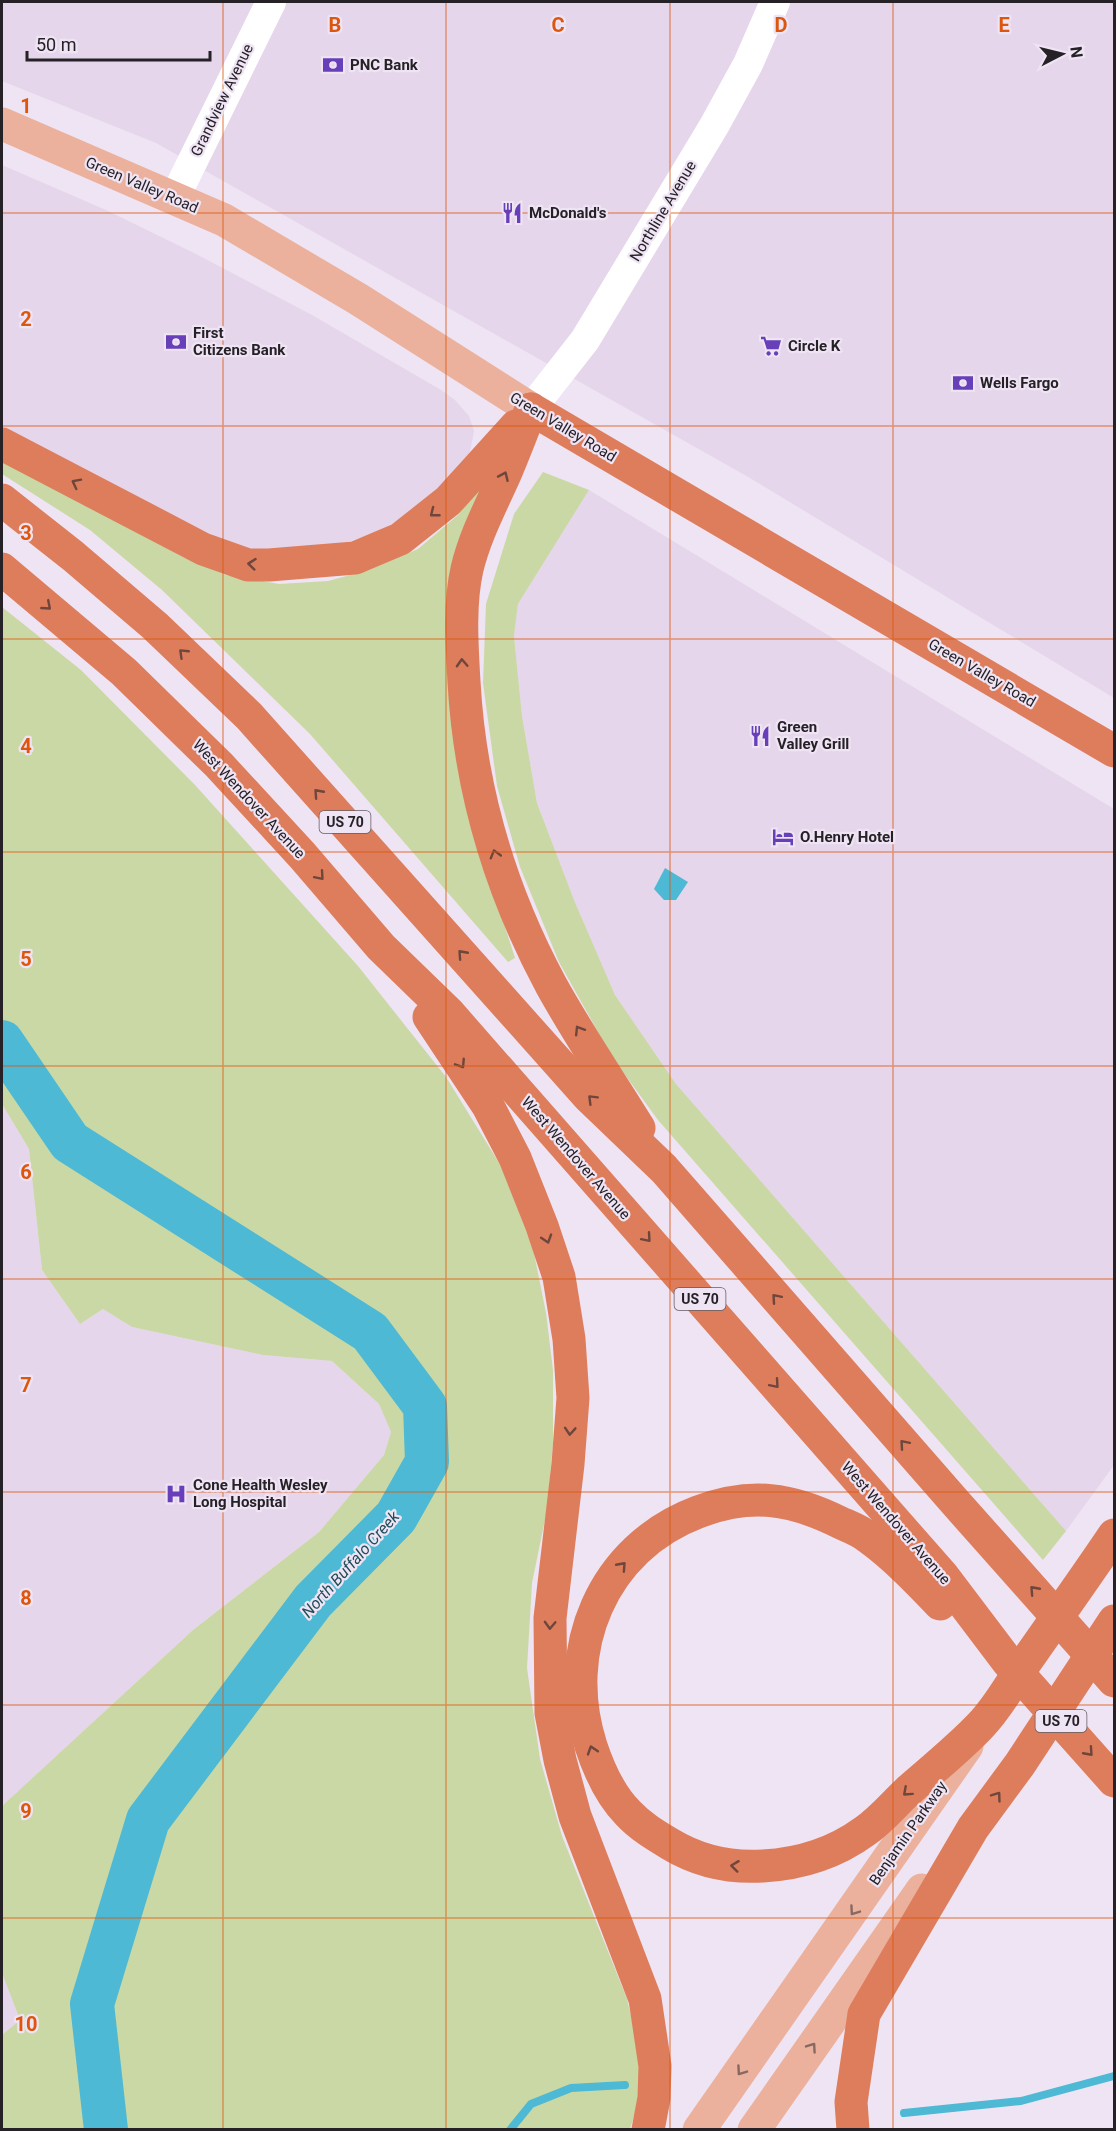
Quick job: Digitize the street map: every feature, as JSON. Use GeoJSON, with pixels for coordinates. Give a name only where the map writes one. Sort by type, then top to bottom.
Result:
{"type":"FeatureCollection","features":[{"type":"Feature","properties":{"kind":"highway"},"geometry":{"type":"LineString","coordinates":[[2,444],[203,549],[248,565],[269,565],[356,558],[400,539],[448,501],[531,409]]}},
{"type":"Feature","properties":{"kind":"highway"},"geometry":{"type":"LineString","coordinates":[[531,409],[480,528],[466,570],[461,633],[466,720],[476,784],[496,860],[517,914],[552,985],[664,1169]]}},
{"type":"Feature","properties":{"kind":"highway","name":"Green Valley Road"},"geometry":{"type":"LineString","coordinates":[[531,409],[1114,751]]}},
{"type":"Feature","properties":{"kind":"highway","name":"US 70"},"geometry":{"type":"LineString","coordinates":[[2,500],[73,556],[155,626],[249,716],[588,1096],[664,1169],[1114,1681]]}},
{"type":"Feature","properties":{"kind":"highway","name":"West Wendover Avenue"},"geometry":{"type":"LineString","coordinates":[[2,569],[124,672],[219,765],[302,855],[381,947],[448,1012],[944,1576],[1008,1662],[1114,1781]]}},
{"type":"Feature","properties":{"kind":"highway"},"geometry":{"type":"LineString","coordinates":[[381,947],[488,1106],[515,1158],[543,1226],[559,1277],[569,1339],[573,1398],[568,1464],[550,1618],[551,1713],[560,1760],[575,1816],[645,1999],[655,2066],[654,2098],[648,2130]]}},
{"type":"Feature","properties":{"kind":"highway"},"geometry":{"type":"LineString","coordinates":[[982,1725],[865,1831],[837,1847],[810,1859],[779,1865],[748,1867],[716,1863],[686,1854],[653,1834],[628,1813],[608,1786],[597,1764],[587,1734],[581,1699],[581,1663],[589,1626],[617,1569],[648,1538],[678,1520],[710,1507],[742,1500],[798,1504],[867,1536],[902,1565],[957,1620],[1008,1662]]}},
{"type":"Feature","properties":{"kind":"highway","name":"Benjamin Parkway"},"geometry":{"type":"LineString","coordinates":[[982,1725],[1114,1535]]}},
{"type":"Feature","properties":{"kind":"highway"},"geometry":{"type":"LineString","coordinates":[[853,2130],[851,2102],[864,2014],[973,1828],[1020,1764],[1114,1621]]}},
{"type":"Feature","properties":{"kind":"main road","name":"Green Valley Road"},"geometry":{"type":"LineString","coordinates":[[2,124],[224,220],[358,299],[531,409]]}},
{"type":"Feature","properties":{"kind":"main road","name":"Benjamin Parkway"},"geometry":{"type":"LineString","coordinates":[[699,2130],[888,1863],[982,1725]]}},
{"type":"Feature","properties":{"kind":"main road"},"geometry":{"type":"LineString","coordinates":[[754,2130],[940,1865],[973,1828]]}},
{"type":"Feature","properties":{"kind":"street","name":"Grandview Avenue"},"geometry":{"type":"LineString","coordinates":[[174,199],[271,2]]}},
{"type":"Feature","properties":{"kind":"street","name":"Northline Avenue"},"geometry":{"type":"LineString","coordinates":[[531,409],[585,340],[703,145],[748,64],[775,2]]}},
{"type":"Feature","properties":{"kind":"shaded area"},"geometry":{"type":"Polygon","coordinates":[[[2,2],[1114,2],[1114,698],[750,478],[156,143],[2,81],[2,2]]]}},
{"type":"Feature","properties":{"kind":"shaded area"},"geometry":{"type":"Polygon","coordinates":[[[2,165],[106,210],[196,254],[312,315],[441,390],[455,400],[469,416],[474,431],[470,452],[458,475],[415,510],[380,531],[336,546],[258,551],[228,543],[2,429],[2,165]]]}},
{"type":"Feature","properties":{"kind":"shaded area"},"geometry":{"type":"Polygon","coordinates":[[[589,490],[1114,809],[1114,1465],[1066,1531],[676,1084],[615,995],[574,900],[537,803],[522,716],[514,636],[518,604],[589,490]]]}},
{"type":"Feature","properties":{"kind":"shaded area","name":"Cone Health Wesley Long Hospital"},"geometry":{"type":"Polygon","coordinates":[[[2,1104],[29,1149],[42,1270],[80,1324],[103,1309],[132,1327],[263,1355],[332,1361],[379,1404],[391,1432],[384,1455],[319,1532],[193,1630],[2,1806],[2,1104]]]}},
{"type":"Feature","properties":{"kind":"shaded area"},"geometry":{"type":"Polygon","coordinates":[[[2,1973],[20,2020],[2,2035],[2,1973]]]}},
{"type":"Feature","properties":{"kind":"green space"},"geometry":{"type":"Polygon","coordinates":[[[2,460],[185,558],[226,575],[279,584],[328,581],[369,570],[418,549],[458,515],[485,481],[461,562],[495,896],[515,958],[508,962],[310,734],[162,590],[90,530],[2,474],[2,460]]]}},
{"type":"Feature","properties":{"kind":"green space"},"geometry":{"type":"Polygon","coordinates":[[[543,472],[589,490],[518,604],[514,636],[522,716],[537,803],[574,900],[615,995],[676,1084],[1066,1531],[1043,1560],[658,1120],[612,1057],[559,962],[520,867],[497,786],[483,683],[486,604],[514,514],[543,472]]]}},
{"type":"Feature","properties":{"kind":"green space"},"geometry":{"type":"Polygon","coordinates":[[[2,607],[81,670],[195,785],[358,966],[446,1077],[501,1166],[533,1248],[546,1313],[553,1370],[553,1444],[547,1510],[532,1583],[527,1668],[540,1759],[562,1836],[627,1999],[639,2050],[640,2098],[630,2129],[2,2129],[2,2035],[20,2020],[2,1973],[2,1806],[193,1630],[319,1532],[384,1455],[391,1432],[379,1404],[332,1361],[263,1355],[132,1327],[103,1309],[80,1324],[42,1270],[29,1149],[2,1104],[2,607]]]}},
{"type":"Feature","properties":{"kind":"water"},"geometry":{"type":"Polygon","coordinates":[[[665,868],[688,882],[676,900],[664,900],[654,889],[665,868]]]}},
{"type":"Feature","properties":{"kind":"waterway","name":"North Buffalo Creek"},"geometry":{"type":"LineString","coordinates":[[2,1042],[70,1142],[370,1332],[425,1406],[427,1462],[396,1517],[313,1601],[148,1820],[92,2004],[106,2130]]}},
{"type":"Feature","properties":{"kind":"waterway"},"geometry":{"type":"LineString","coordinates":[[904,2113],[1021,2101],[1114,2076]]}},
{"type":"Feature","properties":{"kind":"waterway"},"geometry":{"type":"LineString","coordinates":[[510,2130],[531,2104],[571,2088],[625,2085]]}},
{"type":"Feature","properties":{"kind":"place","name":"PNC Bank"},"geometry":{"type":"Point","coordinates":[333,65]}},
{"type":"Feature","properties":{"kind":"place","name":"McDonald's"},"geometry":{"type":"Point","coordinates":[512,213]}},
{"type":"Feature","properties":{"kind":"place","name":"First Citizens Bank"},"geometry":{"type":"Point","coordinates":[176,342]}},
{"type":"Feature","properties":{"kind":"place","name":"Circle K"},"geometry":{"type":"Point","coordinates":[771,346]}},
{"type":"Feature","properties":{"kind":"place","name":"Wells Fargo"},"geometry":{"type":"Point","coordinates":[963,383]}},
{"type":"Feature","properties":{"kind":"place","name":"Green Valley Grill"},"geometry":{"type":"Point","coordinates":[760,736]}},
{"type":"Feature","properties":{"kind":"place","name":"O.Henry Hotel"},"geometry":{"type":"Point","coordinates":[783,837]}},
{"type":"Feature","properties":{"kind":"place","name":"Cone Health Wesley Long Hospital"},"geometry":{"type":"Point","coordinates":[176,1494]}}]}
